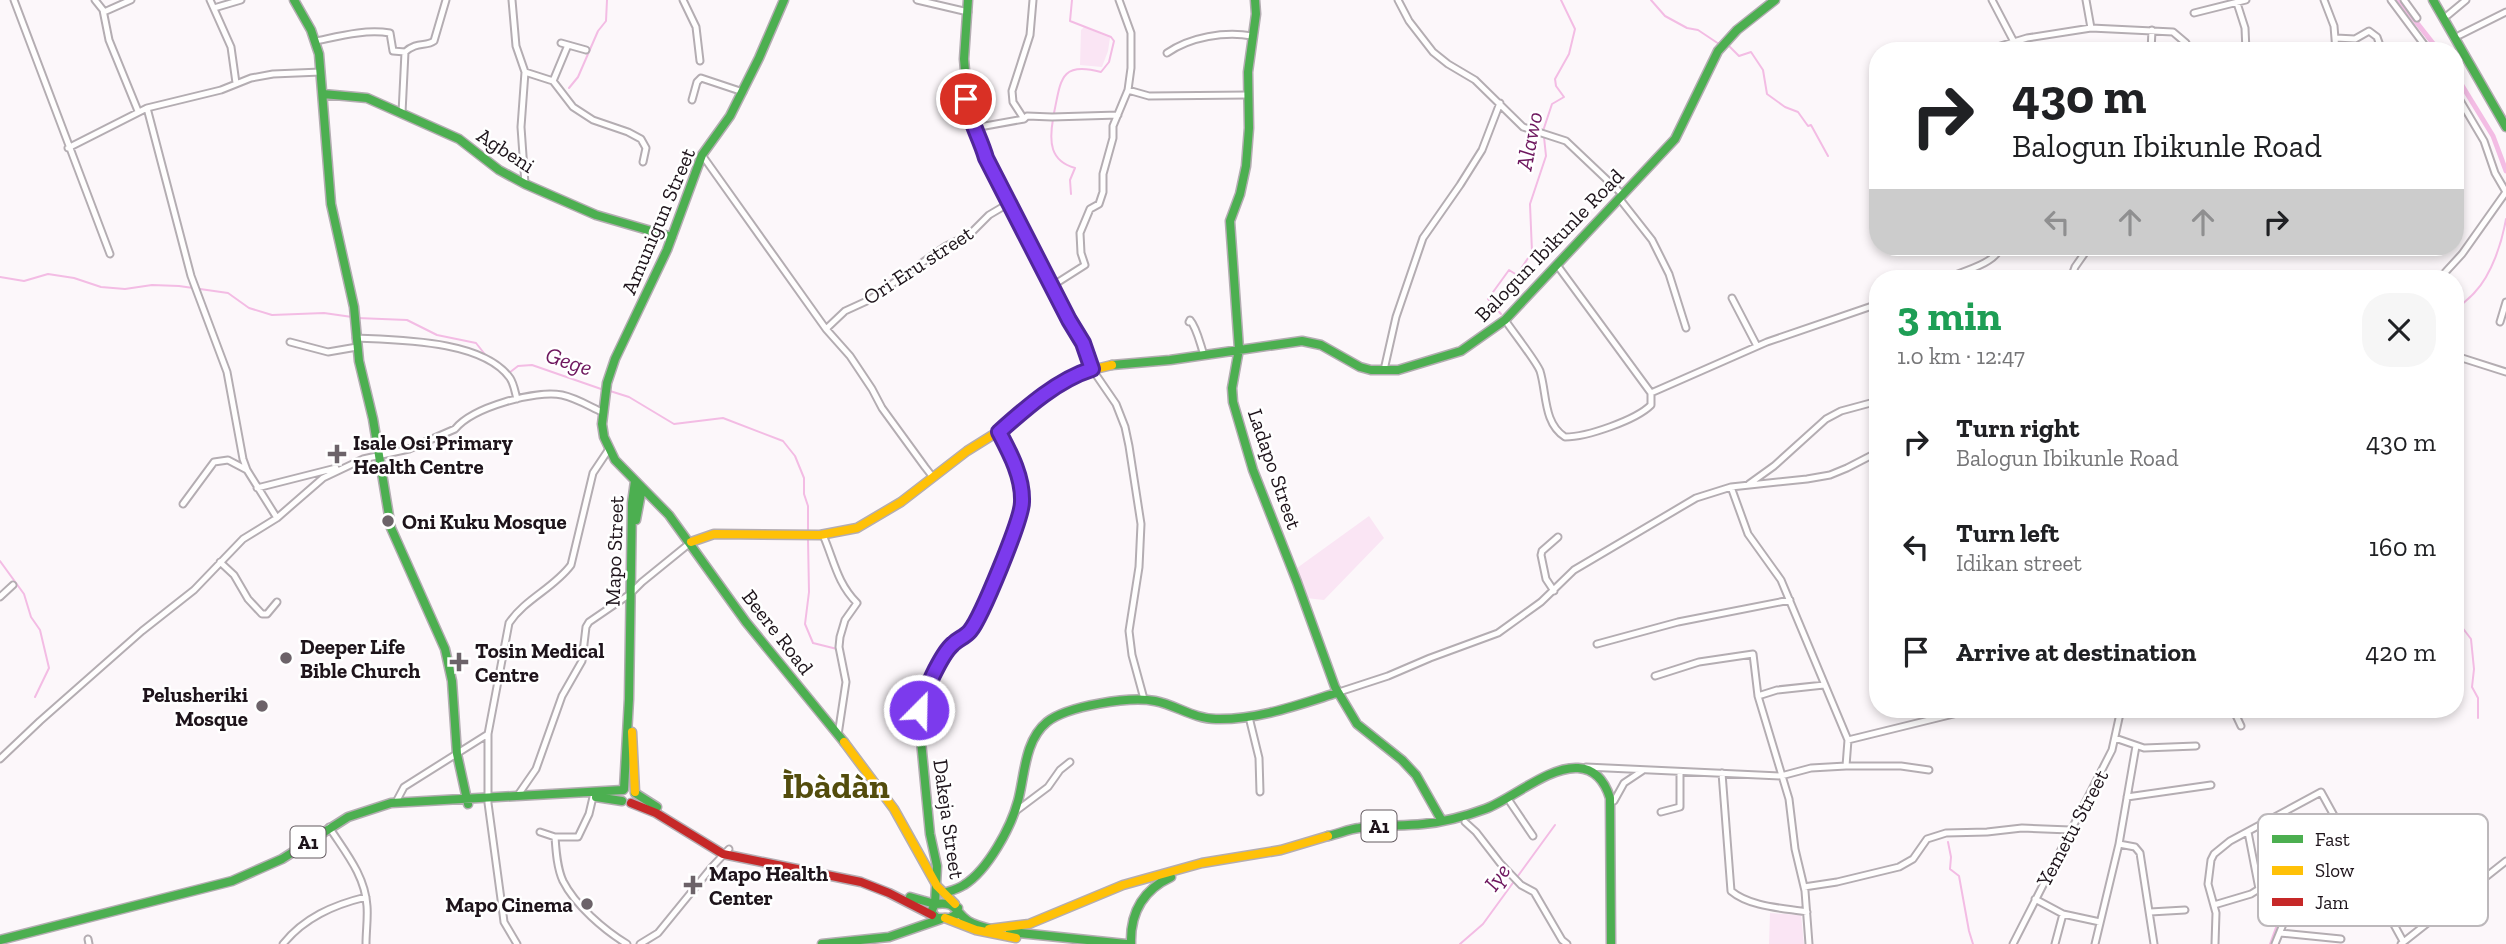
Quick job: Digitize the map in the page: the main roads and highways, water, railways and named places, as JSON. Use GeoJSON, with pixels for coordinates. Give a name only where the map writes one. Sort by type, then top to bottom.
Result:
{"type":"FeatureCollection","features":[{"type":"Feature","properties":{"kind":"main road"},"geometry":{"type":"LineString","coordinates":[[294,0],[316,41],[323,93],[331,204],[354,307],[357,342],[380,455],[391,528],[438,631],[447,658],[454,704],[457,754],[468,801]]}},
{"type":"Feature","properties":{"kind":"main road","name":"Amunigun Street"},"geometry":{"type":"LineString","coordinates":[[607,383],[615,359],[672,237],[702,155],[730,116],[743,92],[785,0]]}},
{"type":"Feature","properties":{"kind":"main road"},"geometry":{"type":"LineString","coordinates":[[968,0],[965,47],[965,95],[968,115],[986,158],[1083,343],[1092,369]]}},
{"type":"Feature","properties":{"kind":"main road","name":"Ladapo Street"},"geometry":{"type":"LineString","coordinates":[[1255,0],[1246,166],[1229,232],[1239,349],[1233,377],[1233,400],[1248,454],[1336,693],[1362,730],[1400,758],[1416,775],[1442,821]]}},
{"type":"Feature","properties":{"kind":"main road","name":"Balogun Ibikunle Road"},"geometry":{"type":"LineString","coordinates":[[691,542],[714,534],[822,535],[857,528],[870,522],[967,451],[999,432],[1048,393],[1073,377],[1102,366],[1204,355],[1288,341],[1312,341],[1360,367],[1384,371],[1448,357],[1475,344],[1505,320],[1681,130],[1707,72],[1723,45],[1775,0]]}},
{"type":"Feature","properties":{"kind":"main road"},"geometry":{"type":"LineString","coordinates":[[2433,0],[2457,42]]}},
{"type":"Feature","properties":{"kind":"main road"},"geometry":{"type":"LineString","coordinates":[[2440,0],[2506,116]]}},
{"type":"Feature","properties":{"kind":"main road"},"geometry":{"type":"LineString","coordinates":[[2464,54],[2506,127]]}},
{"type":"Feature","properties":{"kind":"main road","name":"Agbeni"},"geometry":{"type":"LineString","coordinates":[[323,93],[367,98],[459,139],[499,170],[525,184],[596,215],[672,237]]}},
{"type":"Feature","properties":{"kind":"main road","name":"Beere Road"},"geometry":{"type":"LineString","coordinates":[[607,383],[603,412],[604,437],[615,460],[669,514],[746,622],[894,809],[937,886]]}},
{"type":"Feature","properties":{"kind":"main road","name":"Dakeja Street"},"geometry":{"type":"LineString","coordinates":[[956,906],[937,886],[919,710],[926,688],[948,650],[972,629],[1021,513],[1022,495],[1017,470],[999,432]]}},
{"type":"Feature","properties":{"kind":"main road","name":"Mapo Street"},"geometry":{"type":"LineString","coordinates":[[624,790],[629,737],[632,503],[638,485]]}},
{"type":"Feature","properties":{"kind":"main road"},"geometry":{"type":"LineString","coordinates":[[944,893],[962,886],[982,867],[1015,811],[1026,763],[1035,741],[1046,723],[1065,712],[1144,699],[1209,718],[1249,717],[1336,693]]}},
{"type":"Feature","properties":{"kind":"main road","name":"Mapo Street"},"geometry":{"type":"LineString","coordinates":[[629,737],[635,792]]}},
{"type":"Feature","properties":{"kind":"main road","name":"A1"},"geometry":{"type":"LineString","coordinates":[[987,930],[1029,924],[1102,893],[1194,868],[1279,856],[1373,826],[1442,821],[1488,808],[1552,774],[1581,768],[1590,770],[1603,781],[1611,808],[1608,879]]}},
{"type":"Feature","properties":{"kind":"main road","name":"A1"},"geometry":{"type":"LineString","coordinates":[[1346,834],[1436,828],[1465,822],[1560,776],[1578,774],[1592,779],[1602,792],[1606,811],[1608,944]]}},
{"type":"Feature","properties":{"kind":"main road"},"geometry":{"type":"LineString","coordinates":[[629,788],[635,792],[636,798],[627,802],[621,795],[629,788]]}},
{"type":"Feature","properties":{"kind":"main road","name":"A1"},"geometry":{"type":"LineString","coordinates":[[488,801],[624,790]]}},
{"type":"Feature","properties":{"kind":"main road","name":"A1"},"geometry":{"type":"LineString","coordinates":[[635,792],[727,852]]}},
{"type":"Feature","properties":{"kind":"main road","name":"A1"},"geometry":{"type":"LineString","coordinates":[[0,940],[232,881],[282,859],[331,829],[396,802],[593,797],[627,802],[652,810],[704,844],[727,852],[837,875],[932,910]]}},
{"type":"Feature","properties":{"kind":"main road","name":"A1"},"geometry":{"type":"LineString","coordinates":[[368,812],[468,801]]}},
{"type":"Feature","properties":{"kind":"main road","name":"A1"},"geometry":{"type":"LineString","coordinates":[[5,944],[234,886],[285,863],[331,829]]}},
{"type":"Feature","properties":{"kind":"main road","name":"A1"},"geometry":{"type":"LineString","coordinates":[[956,906],[970,922],[987,930],[1128,944],[1135,914],[1152,886],[1194,868]]}},
{"type":"Feature","properties":{"kind":"main road"},"geometry":{"type":"LineString","coordinates":[[932,910],[937,886]]}},
{"type":"Feature","properties":{"kind":"main road"},"geometry":{"type":"LineString","coordinates":[[822,944],[889,937],[954,916],[962,886]]}},
{"type":"Feature","properties":{"kind":"main road"},"geometry":{"type":"LineString","coordinates":[[906,931],[932,910],[956,906]]}},
{"type":"Feature","properties":{"kind":"main road"},"geometry":{"type":"LineString","coordinates":[[932,910],[944,918]]}},
{"type":"Feature","properties":{"kind":"main road","name":"A1"},"geometry":{"type":"LineString","coordinates":[[944,918],[1018,938],[1088,944]]}},
{"type":"Feature","properties":{"kind":"waterway"},"geometry":{"type":"LineString","coordinates":[[569,88],[578,77],[598,31],[606,21],[607,0]]}},
{"type":"Feature","properties":{"kind":"waterway"},"geometry":{"type":"LineString","coordinates":[[1054,113],[1065,76],[1077,69],[1101,72],[1109,62],[1114,41],[1111,37],[1070,21],[1072,0]]}},
{"type":"Feature","properties":{"kind":"waterway","name":"Alawo"},"geometry":{"type":"LineString","coordinates":[[1543,131],[1552,104],[1564,97],[1556,86],[1555,79],[1569,54],[1575,29],[1561,0]]}},
{"type":"Feature","properties":{"kind":"waterway"},"geometry":{"type":"LineString","coordinates":[[1651,0],[1665,16],[1687,28],[1698,30],[1719,44]]}},
{"type":"Feature","properties":{"kind":"waterway"},"geometry":{"type":"LineString","coordinates":[[2399,0],[2432,42]]}},
{"type":"Feature","properties":{"kind":"waterway"},"geometry":{"type":"LineString","coordinates":[[1728,45],[1739,56],[1751,52],[1763,70],[1767,94],[1785,107],[1798,112],[1808,126],[1811,125],[1828,156]]}},
{"type":"Feature","properties":{"kind":"waterway"},"geometry":{"type":"LineString","coordinates":[[2464,89],[2493,136],[2506,171]]}},
{"type":"Feature","properties":{"kind":"waterway"},"geometry":{"type":"LineString","coordinates":[[1053,119],[1053,150],[1060,161],[1075,168],[1070,180],[1071,194]]}},
{"type":"Feature","properties":{"kind":"waterway","name":"Alawo"},"geometry":{"type":"LineString","coordinates":[[1501,314],[1488,299],[1509,270],[1517,275],[1532,252],[1530,204],[1546,156],[1544,137]]}},
{"type":"Feature","properties":{"kind":"waterway"},"geometry":{"type":"LineString","coordinates":[[2464,303],[2481,285],[2491,267],[2506,219]]}},
{"type":"Feature","properties":{"kind":"waterway","name":"Gege"},"geometry":{"type":"LineString","coordinates":[[0,277],[24,281],[48,274],[74,278],[101,287],[125,289],[152,285],[179,286],[228,293],[249,308],[272,315],[324,313],[352,317]]}},
{"type":"Feature","properties":{"kind":"waterway","name":"Gege"},"geometry":{"type":"LineString","coordinates":[[357,318],[407,320],[437,335],[476,343],[487,357]]}},
{"type":"Feature","properties":{"kind":"waterway","name":"Gege"},"geometry":{"type":"LineString","coordinates":[[509,373],[518,366],[532,365],[604,390]]}},
{"type":"Feature","properties":{"kind":"waterway","name":"Gege"},"geometry":{"type":"LineString","coordinates":[[610,391],[629,397],[674,424],[723,418],[783,441],[795,456],[804,478],[808,533]]}},
{"type":"Feature","properties":{"kind":"waterway","name":"Gege"},"geometry":{"type":"LineString","coordinates":[[808,539],[809,592],[805,624],[813,643],[837,649]]}},
{"type":"Feature","properties":{"kind":"waterway"},"geometry":{"type":"LineString","coordinates":[[0,561],[24,594],[31,617],[40,630],[49,668],[35,697]]}},
{"type":"Feature","properties":{"kind":"waterway"},"geometry":{"type":"LineString","coordinates":[[2464,630],[2471,639],[2474,669],[2472,687],[2478,698],[2478,718]]}},
{"type":"Feature","properties":{"kind":"waterway","name":"Iye"},"geometry":{"type":"LineString","coordinates":[[1460,944],[1483,924],[1555,825]]}},
{"type":"Feature","properties":{"kind":"waterway","name":"Iye"},"geometry":{"type":"LineString","coordinates":[[1948,842],[1950,869],[1959,876],[1973,944]]}},
{"type":"Feature","properties":{"kind":"waterway"},"geometry":{"type":"LineString","coordinates":[[2270,944],[2277,926]]}},
{"type":"Feature","properties":{"kind":"place","name":"Isale Osi Primary Health Centre"},"geometry":{"type":"Point","coordinates":[337,454]}},
{"type":"Feature","properties":{"kind":"place","name":"Oni Kuku Mosque"},"geometry":{"type":"Point","coordinates":[388,521]}},
{"type":"Feature","properties":{"kind":"place","name":"Deeper Life Bible Church"},"geometry":{"type":"Point","coordinates":[286,658]}},
{"type":"Feature","properties":{"kind":"place","name":"Tosin Medical Centre"},"geometry":{"type":"Point","coordinates":[459,662]}},
{"type":"Feature","properties":{"kind":"place","name":"Pelusheriki Mosque"},"geometry":{"type":"Point","coordinates":[262,706]}},
{"type":"Feature","properties":{"kind":"place","name":"Mapo Health Center"},"geometry":{"type":"Point","coordinates":[693,885]}},
{"type":"Feature","properties":{"kind":"place","name":"Mapo Cinema"},"geometry":{"type":"Point","coordinates":[587,904]}},
{"type":"Feature","properties":{"kind":"district","name":"Ìbàdàn"},"geometry":{"type":"Point","coordinates":[836,786]}}]}
